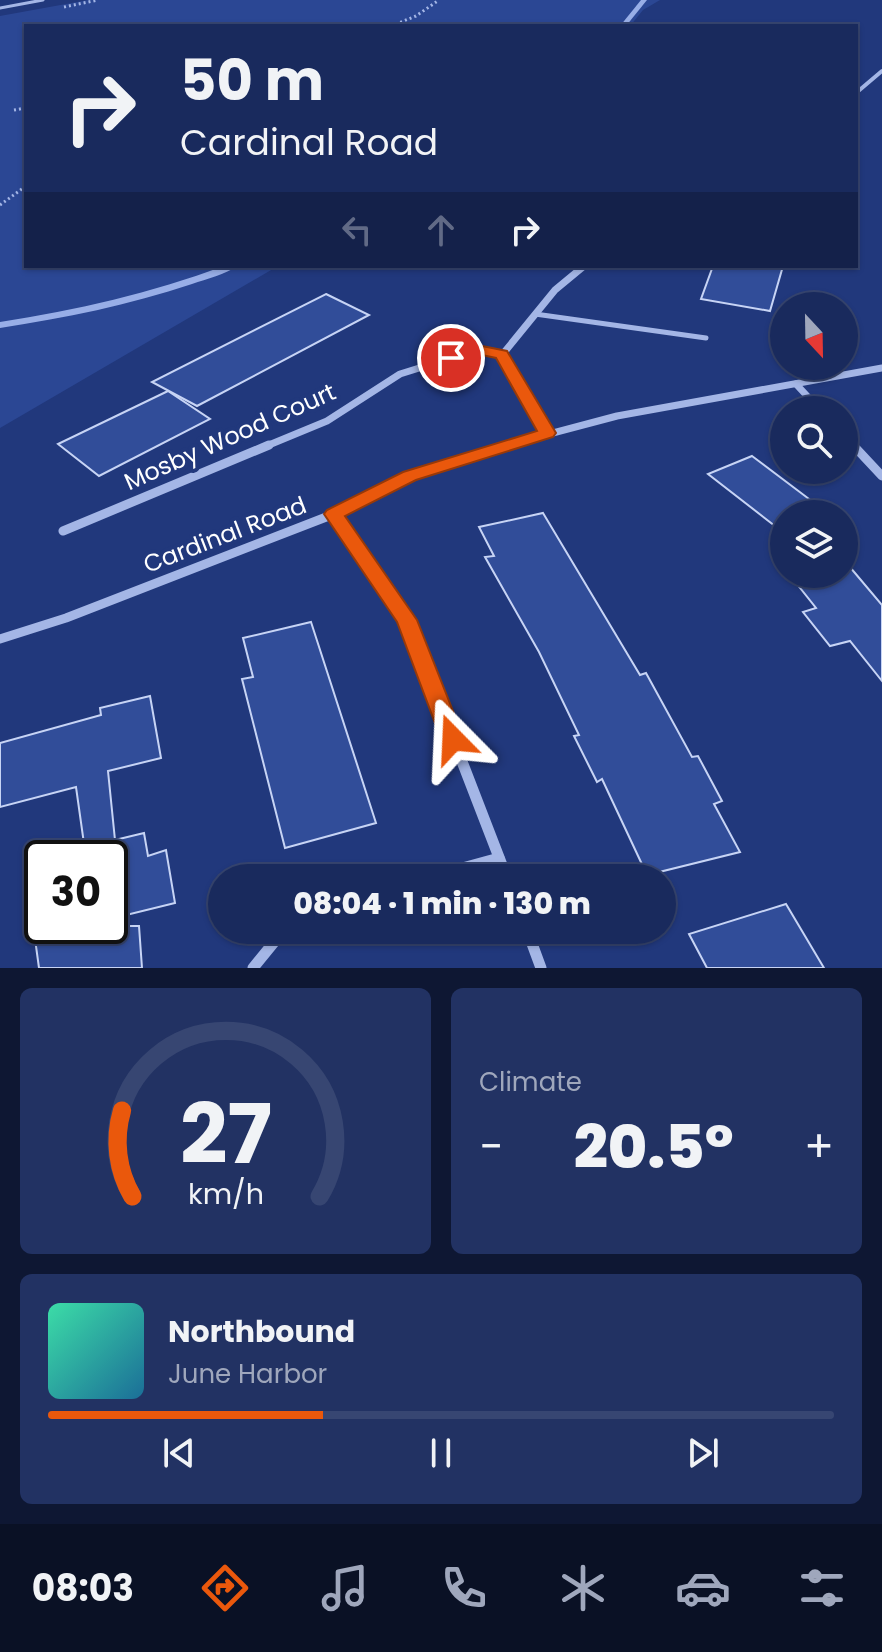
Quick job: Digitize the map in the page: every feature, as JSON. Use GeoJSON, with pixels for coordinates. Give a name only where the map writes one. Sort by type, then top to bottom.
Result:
{"type":"FeatureCollection","features":[{"type":"Feature","properties":{"kind":"street"},"geometry":{"type":"LineString","coordinates":[[858,92],[882,71]]}},
{"type":"Feature","properties":{"kind":"street"},"geometry":{"type":"LineString","coordinates":[[547,433],[502,355],[555,290],[582,268]]}},
{"type":"Feature","properties":{"kind":"street","name":"Mosby Wood Court"},"geometry":{"type":"LineString","coordinates":[[63,531],[327,421],[400,374],[477,350],[502,355]]}},
{"type":"Feature","properties":{"kind":"street","name":"Cardinal Road"},"geometry":{"type":"LineString","coordinates":[[0,639],[66,618],[334,514],[409,476],[547,433],[617,416],[882,368]]}},
{"type":"Feature","properties":{"kind":"street"},"geometry":{"type":"LineString","coordinates":[[796,384],[807,396]]}},
{"type":"Feature","properties":{"kind":"street"},"geometry":{"type":"LineString","coordinates":[[858,451],[882,476]]}},
{"type":"Feature","properties":{"kind":"street"},"geometry":{"type":"LineString","coordinates":[[334,514],[407,620],[501,864]]}},
{"type":"Feature","properties":{"kind":"street"},"geometry":{"type":"LineString","coordinates":[[477,864],[499,858]]}},
{"type":"Feature","properties":{"kind":"street"},"geometry":{"type":"LineString","coordinates":[[253,968],[273,944]]}},
{"type":"Feature","properties":{"kind":"street"},"geometry":{"type":"LineString","coordinates":[[532,944],[541,968]]}},
{"type":"Feature","properties":{"kind":"lane"},"geometry":{"type":"LineString","coordinates":[[0,8],[43,0]]}},
{"type":"Feature","properties":{"kind":"lane"},"geometry":{"type":"LineString","coordinates":[[535,314],[706,338]]}},
{"type":"Feature","properties":{"kind":"path"},"geometry":{"type":"LineString","coordinates":[[396,24],[416,16],[439,0]]}},
{"type":"Feature","properties":{"kind":"path"},"geometry":{"type":"LineString","coordinates":[[14,110],[24,108]]}},
{"type":"Feature","properties":{"kind":"path"},"geometry":{"type":"LineString","coordinates":[[0,205],[24,187]]}},
{"type":"Feature","properties":{"kind":"shaded area"},"geometry":{"type":"Polygon","coordinates":[[[88,0],[660,0],[643,10],[632,24],[24,24],[24,268],[275,268],[0,428],[0,16],[88,0]]]}},
{"type":"Feature","properties":{"kind":"building"},"geometry":{"type":"Polygon","coordinates":[[[712,268],[782,268],[775,292],[770,292],[770,311],[701,299],[712,268]]]}},
{"type":"Feature","properties":{"kind":"building"},"geometry":{"type":"Polygon","coordinates":[[[326,294],[369,315],[197,406],[152,382],[326,294]]]}},
{"type":"Feature","properties":{"kind":"building"},"geometry":{"type":"Polygon","coordinates":[[[168,391],[210,419],[99,476],[58,444],[168,391]]]}},
{"type":"Feature","properties":{"kind":"building"},"geometry":{"type":"Polygon","coordinates":[[[752,456],[770,470],[770,484],[789,484],[810,500],[770,500],[770,522],[708,474],[752,456]]]}},
{"type":"Feature","properties":{"kind":"building"},"geometry":{"type":"Polygon","coordinates":[[[543,513],[640,675],[646,673],[692,757],[698,756],[722,801],[714,804],[740,852],[676,868],[676,864],[642,864],[602,779],[597,782],[574,736],[579,735],[539,652],[485,557],[494,556],[479,527],[543,513]]]}},
{"type":"Feature","properties":{"kind":"building"},"geometry":{"type":"Polygon","coordinates":[[[858,577],[882,605],[882,681],[850,641],[830,646],[803,612],[816,608],[800,588],[858,588],[858,577]]]}},
{"type":"Feature","properties":{"kind":"building"},"geometry":{"type":"Polygon","coordinates":[[[311,622],[376,823],[285,848],[242,679],[253,677],[243,638],[311,622]]]}},
{"type":"Feature","properties":{"kind":"building"},"geometry":{"type":"Polygon","coordinates":[[[150,696],[161,758],[108,771],[115,840],[83,840],[76,787],[0,807],[0,743],[101,715],[100,708],[150,696]]]}},
{"type":"Feature","properties":{"kind":"building"},"geometry":{"type":"Polygon","coordinates":[[[144,833],[148,856],[166,850],[175,903],[128,915],[128,840],[115,840],[144,833]]]}},
{"type":"Feature","properties":{"kind":"building"},"geometry":{"type":"Polygon","coordinates":[[[786,904],[824,968],[707,968],[689,934],[786,904]]]}},
{"type":"Feature","properties":{"kind":"building"},"geometry":{"type":"Polygon","coordinates":[[[128,926],[139,926],[142,968],[39,968],[36,944],[128,944],[128,926]]]}},
{"type":"Feature","properties":{"kind":"waterway"},"geometry":{"type":"LineString","coordinates":[[625,24],[644,0]]}},
{"type":"Feature","properties":{"kind":"waterway"},"geometry":{"type":"LineString","coordinates":[[0,325],[118,302],[227,268]]}},
{"type":"Feature","properties":{"kind":"route"},"geometry":{"type":"LineString","coordinates":[[451,358],[477,350],[502,355],[547,433],[409,476],[334,514],[407,620],[453,739]]}}]}
